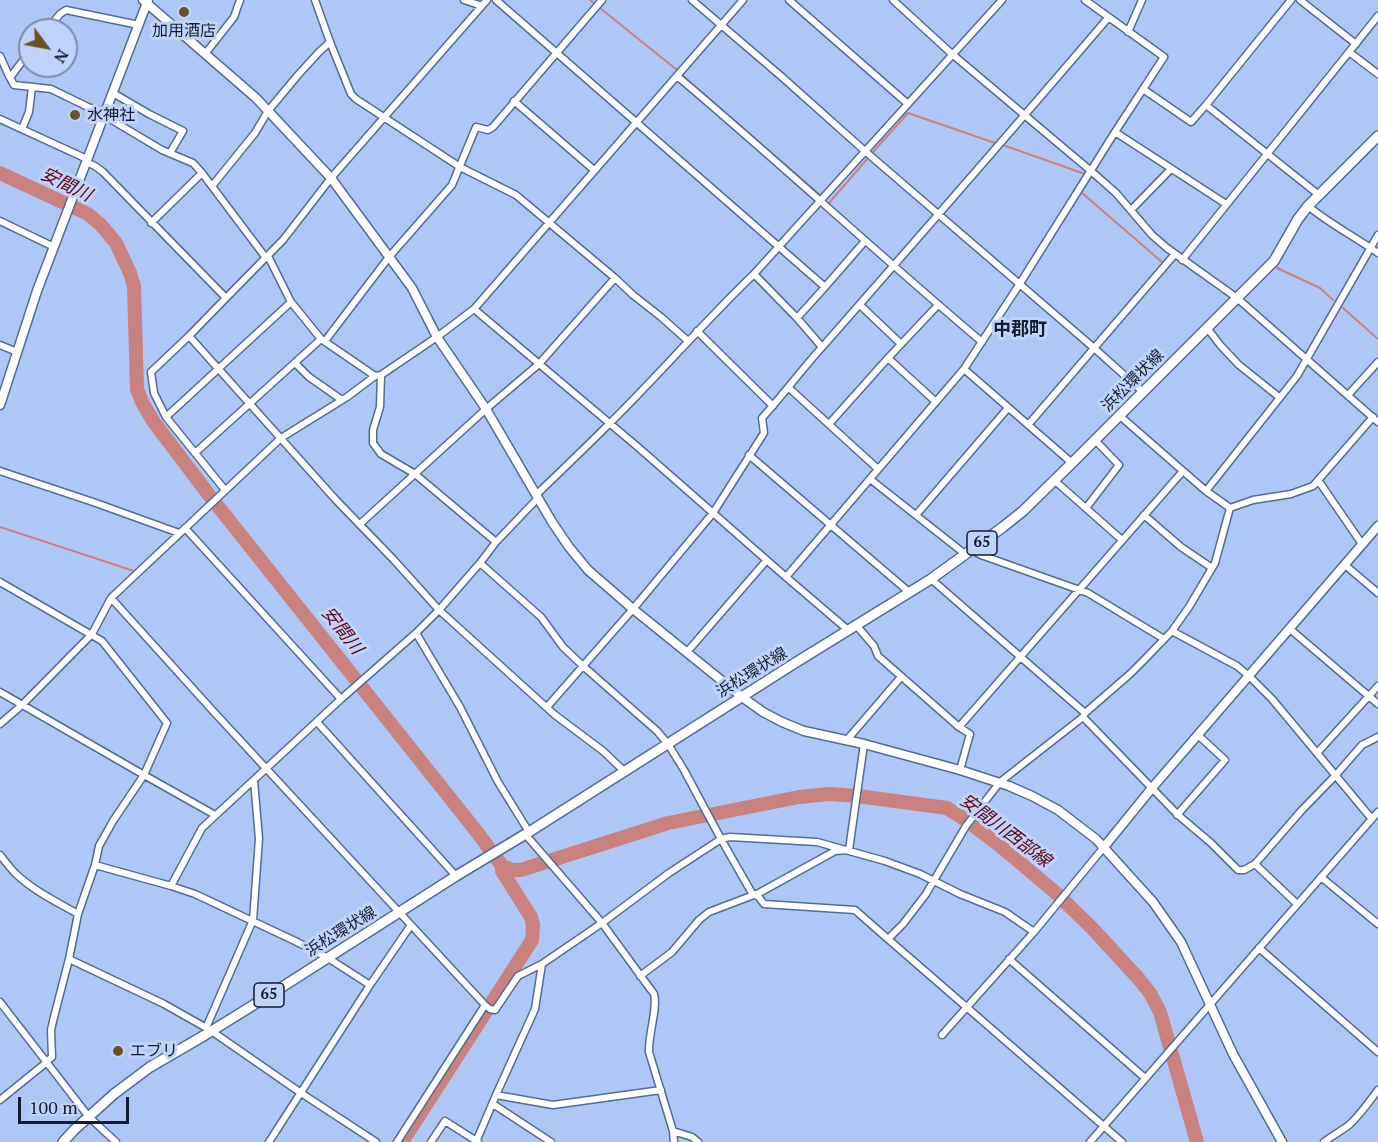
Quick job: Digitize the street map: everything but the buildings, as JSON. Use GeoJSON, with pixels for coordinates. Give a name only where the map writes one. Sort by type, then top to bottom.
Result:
{"type":"FeatureCollection","features":[{"type":"Feature","properties":{"kind":"main road","name":"浜松環状線"},"geometry":{"type":"LineString","coordinates":[[63,1142],[114,1094],[150,1067],[328,958],[931,579],[1023,511],[1276,258],[1308,206],[1378,136]]}},
{"type":"Feature","properties":{"kind":"street"},"geometry":{"type":"LineString","coordinates":[[205,54],[234,17],[240,0]]}},
{"type":"Feature","properties":{"kind":"street"},"geometry":{"type":"LineString","coordinates":[[315,0],[351,94],[356,99],[460,167],[516,195],[688,341]]}},
{"type":"Feature","properties":{"kind":"street"},"geometry":{"type":"LineString","coordinates":[[464,0],[482,6]]}},
{"type":"Feature","properties":{"kind":"street"},"geometry":{"type":"LineString","coordinates":[[225,490],[166,417],[154,393],[151,372],[283,240],[332,178],[487,0]]}},
{"type":"Feature","properties":{"kind":"street"},"geometry":{"type":"LineString","coordinates":[[496,0],[825,287]]}},
{"type":"Feature","properties":{"kind":"street"},"geometry":{"type":"LineString","coordinates":[[692,0],[1143,392]]}},
{"type":"Feature","properties":{"kind":"street"},"geometry":{"type":"LineString","coordinates":[[0,724],[22,705],[92,634],[111,598],[281,438],[342,400],[474,309],[743,0]]}},
{"type":"Feature","properties":{"kind":"street"},"geometry":{"type":"LineString","coordinates":[[789,0],[908,104]]}},
{"type":"Feature","properties":{"kind":"street"},"geometry":{"type":"LineString","coordinates":[[893,0],[952,54],[1116,193],[1152,235],[1182,260],[1237,298],[1375,419],[1313,486],[1291,495],[1253,500],[1230,508]]}},
{"type":"Feature","properties":{"kind":"street"},"geometry":{"type":"LineString","coordinates":[[171,886],[202,828],[439,610],[537,496],[754,274],[1002,0]]}},
{"type":"Feature","properties":{"kind":"street"},"geometry":{"type":"LineString","coordinates":[[786,577],[963,369],[1164,57],[1085,0]]}},
{"type":"Feature","properties":{"kind":"street"},"geometry":{"type":"LineString","coordinates":[[1128,32],[1142,0]]}},
{"type":"Feature","properties":{"kind":"street"},"geometry":{"type":"LineString","coordinates":[[1143,89],[1191,122],[1291,0]]}},
{"type":"Feature","properties":{"kind":"street"},"geometry":{"type":"LineString","coordinates":[[1300,0],[1356,44]]}},
{"type":"Feature","properties":{"kind":"street"},"geometry":{"type":"LineString","coordinates":[[0,405],[37,291],[139,25],[146,1],[256,98],[332,178],[412,288],[436,337],[486,409],[569,547],[588,570],[742,697],[782,722],[804,731],[864,744],[1000,782],[1058,810],[1082,828],[1104,847],[1153,902],[1181,942],[1233,1054],[1281,1142]]}},
{"type":"Feature","properties":{"kind":"street"},"geometry":{"type":"LineString","coordinates":[[195,453],[323,340],[389,257],[452,185],[476,126],[488,130],[493,127],[598,4]]}},
{"type":"Feature","properties":{"kind":"street"},"geometry":{"type":"LineString","coordinates":[[57,18],[66,10],[139,25]]}},
{"type":"Feature","properties":{"kind":"street"},"geometry":{"type":"LineString","coordinates":[[1182,260],[1378,16]]}},
{"type":"Feature","properties":{"kind":"street"},"geometry":{"type":"LineString","coordinates":[[547,707],[713,513],[764,433],[762,418],[1108,18]]}},
{"type":"Feature","properties":{"kind":"street"},"geometry":{"type":"LineString","coordinates":[[212,186],[255,133],[268,111],[330,42]]}},
{"type":"Feature","properties":{"kind":"street"},"geometry":{"type":"LineString","coordinates":[[1349,52],[1378,74]]}},
{"type":"Feature","properties":{"kind":"street"},"geometry":{"type":"LineString","coordinates":[[0,56],[14,85],[51,89],[105,115],[170,153],[193,163],[267,257],[291,302],[323,340],[378,375]]}},
{"type":"Feature","properties":{"kind":"street"},"geometry":{"type":"LineString","coordinates":[[9,76],[18,67]]}},
{"type":"Feature","properties":{"kind":"street"},"geometry":{"type":"LineString","coordinates":[[677,76],[982,342]]}},
{"type":"Feature","properties":{"kind":"street"},"geometry":{"type":"LineString","coordinates":[[22,129],[29,112],[32,87]]}},
{"type":"Feature","properties":{"kind":"street"},"geometry":{"type":"LineString","coordinates":[[113,93],[183,131],[170,153]]}},
{"type":"Feature","properties":{"kind":"street"},"geometry":{"type":"LineString","coordinates":[[514,101],[594,170]]}},
{"type":"Feature","properties":{"kind":"street"},"geometry":{"type":"LineString","coordinates":[[1206,105],[1319,195]]}},
{"type":"Feature","properties":{"kind":"street"},"geometry":{"type":"LineString","coordinates":[[0,119],[87,161],[103,172],[226,298]]}},
{"type":"Feature","properties":{"kind":"street"},"geometry":{"type":"LineString","coordinates":[[1115,132],[1226,204]]}},
{"type":"Feature","properties":{"kind":"street"},"geometry":{"type":"LineString","coordinates":[[1131,210],[1171,169]]}},
{"type":"Feature","properties":{"kind":"street"},"geometry":{"type":"LineString","coordinates":[[151,223],[202,173]]}},
{"type":"Feature","properties":{"kind":"street"},"geometry":{"type":"LineString","coordinates":[[1308,206],[1336,227],[1378,253]]}},
{"type":"Feature","properties":{"kind":"street"},"geometry":{"type":"LineString","coordinates":[[0,221],[54,247]]}},
{"type":"Feature","properties":{"kind":"street"},"geometry":{"type":"LineString","coordinates":[[1206,491],[1297,376],[1378,236]]}},
{"type":"Feature","properties":{"kind":"street"},"geometry":{"type":"LineString","coordinates":[[797,318],[865,241]]}},
{"type":"Feature","properties":{"kind":"street"},"geometry":{"type":"LineString","coordinates":[[1028,425],[1175,254]]}},
{"type":"Feature","properties":{"kind":"street"},"geometry":{"type":"LineString","coordinates":[[754,274],[822,347]]}},
{"type":"Feature","properties":{"kind":"street"},"geometry":{"type":"LineString","coordinates":[[360,524],[539,364],[615,278]]}},
{"type":"Feature","properties":{"kind":"street"},"geometry":{"type":"LineString","coordinates":[[166,417],[291,302]]}},
{"type":"Feature","properties":{"kind":"street"},"geometry":{"type":"LineString","coordinates":[[860,305],[901,344]]}},
{"type":"Feature","properties":{"kind":"street"},"geometry":{"type":"LineString","coordinates":[[829,424],[938,305]]}},
{"type":"Feature","properties":{"kind":"street"},"geometry":{"type":"LineString","coordinates":[[474,309],[766,561],[874,646],[878,656],[970,734],[960,770]]}},
{"type":"Feature","properties":{"kind":"street"},"geometry":{"type":"LineString","coordinates":[[1207,328],[1239,365],[1280,396]]}},
{"type":"Feature","properties":{"kind":"street"},"geometry":{"type":"LineString","coordinates":[[697,331],[773,406]]}},
{"type":"Feature","properties":{"kind":"street"},"geometry":{"type":"LineString","coordinates":[[189,336],[336,500],[439,610],[555,715],[625,772]]}},
{"type":"Feature","properties":{"kind":"street"},"geometry":{"type":"LineString","coordinates":[[0,345],[17,352]]}},
{"type":"Feature","properties":{"kind":"street"},"geometry":{"type":"LineString","coordinates":[[888,358],[936,402]]}},
{"type":"Feature","properties":{"kind":"street"},"geometry":{"type":"LineString","coordinates":[[1348,395],[1378,362]]}},
{"type":"Feature","properties":{"kind":"street"},"geometry":{"type":"LineString","coordinates":[[295,363],[309,377],[342,400]]}},
{"type":"Feature","properties":{"kind":"street"},"geometry":{"type":"LineString","coordinates":[[963,369],[1072,463]]}},
{"type":"Feature","properties":{"kind":"street"},"geometry":{"type":"LineString","coordinates":[[378,375],[380,407],[373,430],[373,443],[381,454],[415,474],[496,543]]}},
{"type":"Feature","properties":{"kind":"street"},"geometry":{"type":"LineString","coordinates":[[789,388],[878,469]]}},
{"type":"Feature","properties":{"kind":"street"},"geometry":{"type":"LineString","coordinates":[[916,515],[1008,408]]}},
{"type":"Feature","properties":{"kind":"street"},"geometry":{"type":"LineString","coordinates":[[1120,416],[1206,491],[1230,508]]}},
{"type":"Feature","properties":{"kind":"street"},"geometry":{"type":"LineString","coordinates":[[1086,508],[1119,465],[1095,440]]}},
{"type":"Feature","properties":{"kind":"street"},"geometry":{"type":"LineString","coordinates":[[749,455],[909,592]]}},
{"type":"Feature","properties":{"kind":"street"},"geometry":{"type":"LineString","coordinates":[[0,471],[182,531],[341,699]]}},
{"type":"Feature","properties":{"kind":"street"},"geometry":{"type":"LineString","coordinates":[[959,727],[1183,471]]}},
{"type":"Feature","properties":{"kind":"street"},"geometry":{"type":"LineString","coordinates":[[870,479],[968,552],[1088,593],[1164,639]]}},
{"type":"Feature","properties":{"kind":"street"},"geometry":{"type":"LineString","coordinates":[[1054,480],[1122,540]]}},
{"type":"Feature","properties":{"kind":"street"},"geometry":{"type":"LineString","coordinates":[[1318,480],[1362,544]]}},
{"type":"Feature","properties":{"kind":"street"},"geometry":{"type":"LineString","coordinates":[[888,939],[915,909],[966,826],[1000,782],[1084,715],[1130,674],[1172,631],[1212,568],[1230,508]]}},
{"type":"Feature","properties":{"kind":"street"},"geometry":{"type":"LineString","coordinates":[[1144,515],[1181,547],[1212,568]]}},
{"type":"Feature","properties":{"kind":"street"},"geometry":{"type":"LineString","coordinates":[[942,1035],[1034,932],[1152,788],[1378,526]]}},
{"type":"Feature","properties":{"kind":"street"},"geometry":{"type":"LineString","coordinates":[[687,652],[766,561]]}},
{"type":"Feature","properties":{"kind":"street"},"geometry":{"type":"LineString","coordinates":[[480,563],[541,617],[563,647],[668,744],[753,895],[764,904],[855,910],[1122,1142]]}},
{"type":"Feature","properties":{"kind":"street"},"geometry":{"type":"LineString","coordinates":[[1345,565],[1378,593]]}},
{"type":"Feature","properties":{"kind":"street"},"geometry":{"type":"LineString","coordinates":[[931,579],[1084,715],[1152,788],[1238,870],[1244,870],[1255,864],[1301,810],[1362,745],[1378,737]]}},
{"type":"Feature","properties":{"kind":"street"},"geometry":{"type":"LineString","coordinates":[[0,582],[102,641],[167,723],[144,775],[99,846],[78,914],[51,1030],[52,1057],[0,1100]]}},
{"type":"Feature","properties":{"kind":"street"},"geometry":{"type":"LineString","coordinates":[[111,598],[487,1007],[495,1010],[518,976],[543,964],[669,873],[721,839],[730,837],[817,842],[849,850],[934,880],[960,894],[1005,912],[1034,932]]}},
{"type":"Feature","properties":{"kind":"street"},"geometry":{"type":"LineString","coordinates":[[1290,629],[1378,704]]}},
{"type":"Feature","properties":{"kind":"street"},"geometry":{"type":"LineString","coordinates":[[1172,631],[1237,666],[1249,676],[1272,699],[1371,818]]}},
{"type":"Feature","properties":{"kind":"street"},"geometry":{"type":"LineString","coordinates":[[416,633],[460,707],[527,833],[602,923],[654,994],[649,1052],[674,1142]]}},
{"type":"Feature","properties":{"kind":"street"},"geometry":{"type":"LineString","coordinates":[[846,741],[901,677]]}},
{"type":"Feature","properties":{"kind":"street"},"geometry":{"type":"LineString","coordinates":[[1317,753],[1378,686]]}},
{"type":"Feature","properties":{"kind":"street"},"geometry":{"type":"LineString","coordinates":[[0,692],[215,815]]}},
{"type":"Feature","properties":{"kind":"street"},"geometry":{"type":"LineString","coordinates":[[317,722],[456,876]]}},
{"type":"Feature","properties":{"kind":"street"},"geometry":{"type":"LineString","coordinates":[[1178,814],[1225,760],[1198,735]]}},
{"type":"Feature","properties":{"kind":"street"},"geometry":{"type":"LineString","coordinates":[[849,850],[864,744]]}},
{"type":"Feature","properties":{"kind":"street"},"geometry":{"type":"LineString","coordinates":[[209,1029],[253,920],[259,839],[255,780]]}},
{"type":"Feature","properties":{"kind":"street"},"geometry":{"type":"LineString","coordinates":[[1090,1142],[1378,812]]}},
{"type":"Feature","properties":{"kind":"street"},"geometry":{"type":"LineString","coordinates":[[640,976],[672,952],[699,920],[709,912],[759,893],[835,851],[849,850]]}},
{"type":"Feature","properties":{"kind":"street"},"geometry":{"type":"LineString","coordinates":[[0,855],[16,874],[30,885],[78,914]]}},
{"type":"Feature","properties":{"kind":"street"},"geometry":{"type":"LineString","coordinates":[[1255,864],[1297,904]]}},
{"type":"Feature","properties":{"kind":"street"},"geometry":{"type":"LineString","coordinates":[[95,865],[195,894],[328,958],[370,985]]}},
{"type":"Feature","properties":{"kind":"street"},"geometry":{"type":"LineString","coordinates":[[1321,877],[1378,924]]}},
{"type":"Feature","properties":{"kind":"street"},"geometry":{"type":"LineString","coordinates":[[269,1142],[411,925]]}},
{"type":"Feature","properties":{"kind":"street"},"geometry":{"type":"LineString","coordinates":[[1259,948],[1378,1052]]}},
{"type":"Feature","properties":{"kind":"street"},"geometry":{"type":"LineString","coordinates":[[69,959],[164,1004],[209,1029],[375,1142]]}},
{"type":"Feature","properties":{"kind":"street"},"geometry":{"type":"LineString","coordinates":[[1009,959],[1145,1078]]}},
{"type":"Feature","properties":{"kind":"street"},"geometry":{"type":"LineString","coordinates":[[431,1142],[445,1121],[477,1142],[535,1009],[543,964]]}},
{"type":"Feature","properties":{"kind":"street"},"geometry":{"type":"LineString","coordinates":[[0,1002],[89,1117],[116,1142]]}},
{"type":"Feature","properties":{"kind":"street"},"geometry":{"type":"LineString","coordinates":[[397,1142],[487,1007]]}},
{"type":"Feature","properties":{"kind":"street"},"geometry":{"type":"LineString","coordinates":[[496,1095],[553,1105],[661,1090]]}},
{"type":"Feature","properties":{"kind":"street"},"geometry":{"type":"LineString","coordinates":[[1324,1142],[1349,1125],[1378,1090]]}},
{"type":"Feature","properties":{"kind":"street"},"geometry":{"type":"LineString","coordinates":[[493,1104],[551,1142]]}},
{"type":"Feature","properties":{"kind":"street"},"geometry":{"type":"LineString","coordinates":[[672,1131],[692,1137],[698,1142]]}},
{"type":"Feature","properties":{"kind":"waterway"},"geometry":{"type":"LineString","coordinates":[[590,0],[677,70]]}},
{"type":"Feature","properties":{"kind":"waterway"},"geometry":{"type":"LineString","coordinates":[[682,75],[820,195]]}},
{"type":"Feature","properties":{"kind":"waterway"},"geometry":{"type":"LineString","coordinates":[[873,152],[908,113],[995,143]]}},
{"type":"Feature","properties":{"kind":"waterway"},"geometry":{"type":"LineString","coordinates":[[1003,145],[1085,174]]}},
{"type":"Feature","properties":{"kind":"waterway"},"geometry":{"type":"LineString","coordinates":[[829,203],[868,158]]}},
{"type":"Feature","properties":{"kind":"waterway","name":"安間川"},"geometry":{"type":"LineString","coordinates":[[0,173],[88,214],[116,243],[134,286],[137,389],[153,421],[209,495],[477,832],[502,866],[502,871],[531,917],[532,940],[402,1142]]}},
{"type":"Feature","properties":{"kind":"waterway"},"geometry":{"type":"LineString","coordinates":[[1081,192],[1163,263]]}},
{"type":"Feature","properties":{"kind":"waterway"},"geometry":{"type":"LineString","coordinates":[[1277,268],[1320,288],[1333,300]]}},
{"type":"Feature","properties":{"kind":"waterway"},"geometry":{"type":"LineString","coordinates":[[1343,308],[1378,339]]}},
{"type":"Feature","properties":{"kind":"waterway"},"geometry":{"type":"LineString","coordinates":[[0,527],[134,571]]}},
{"type":"Feature","properties":{"kind":"waterway"},"geometry":{"type":"LineString","coordinates":[[164,552],[184,534]]}},
{"type":"Feature","properties":{"kind":"waterway","name":"安間川西部線"},"geometry":{"type":"LineString","coordinates":[[502,866],[521,870],[668,823],[799,797],[829,794],[858,796],[947,808],[999,845],[1056,893],[1092,928],[1150,993],[1160,1012],[1197,1142]]}},
{"type":"Feature","properties":{"kind":"place","name":"加用酒店"},"geometry":{"type":"Point","coordinates":[184,12]}},
{"type":"Feature","properties":{"kind":"place","name":"水神社"},"geometry":{"type":"Point","coordinates":[75,115]}},
{"type":"Feature","properties":{"kind":"place","name":"エブリ"},"geometry":{"type":"Point","coordinates":[118,1051]}},
{"type":"Feature","properties":{"kind":"district","name":"中郡町"},"geometry":{"type":"Point","coordinates":[1020,330]}}]}
